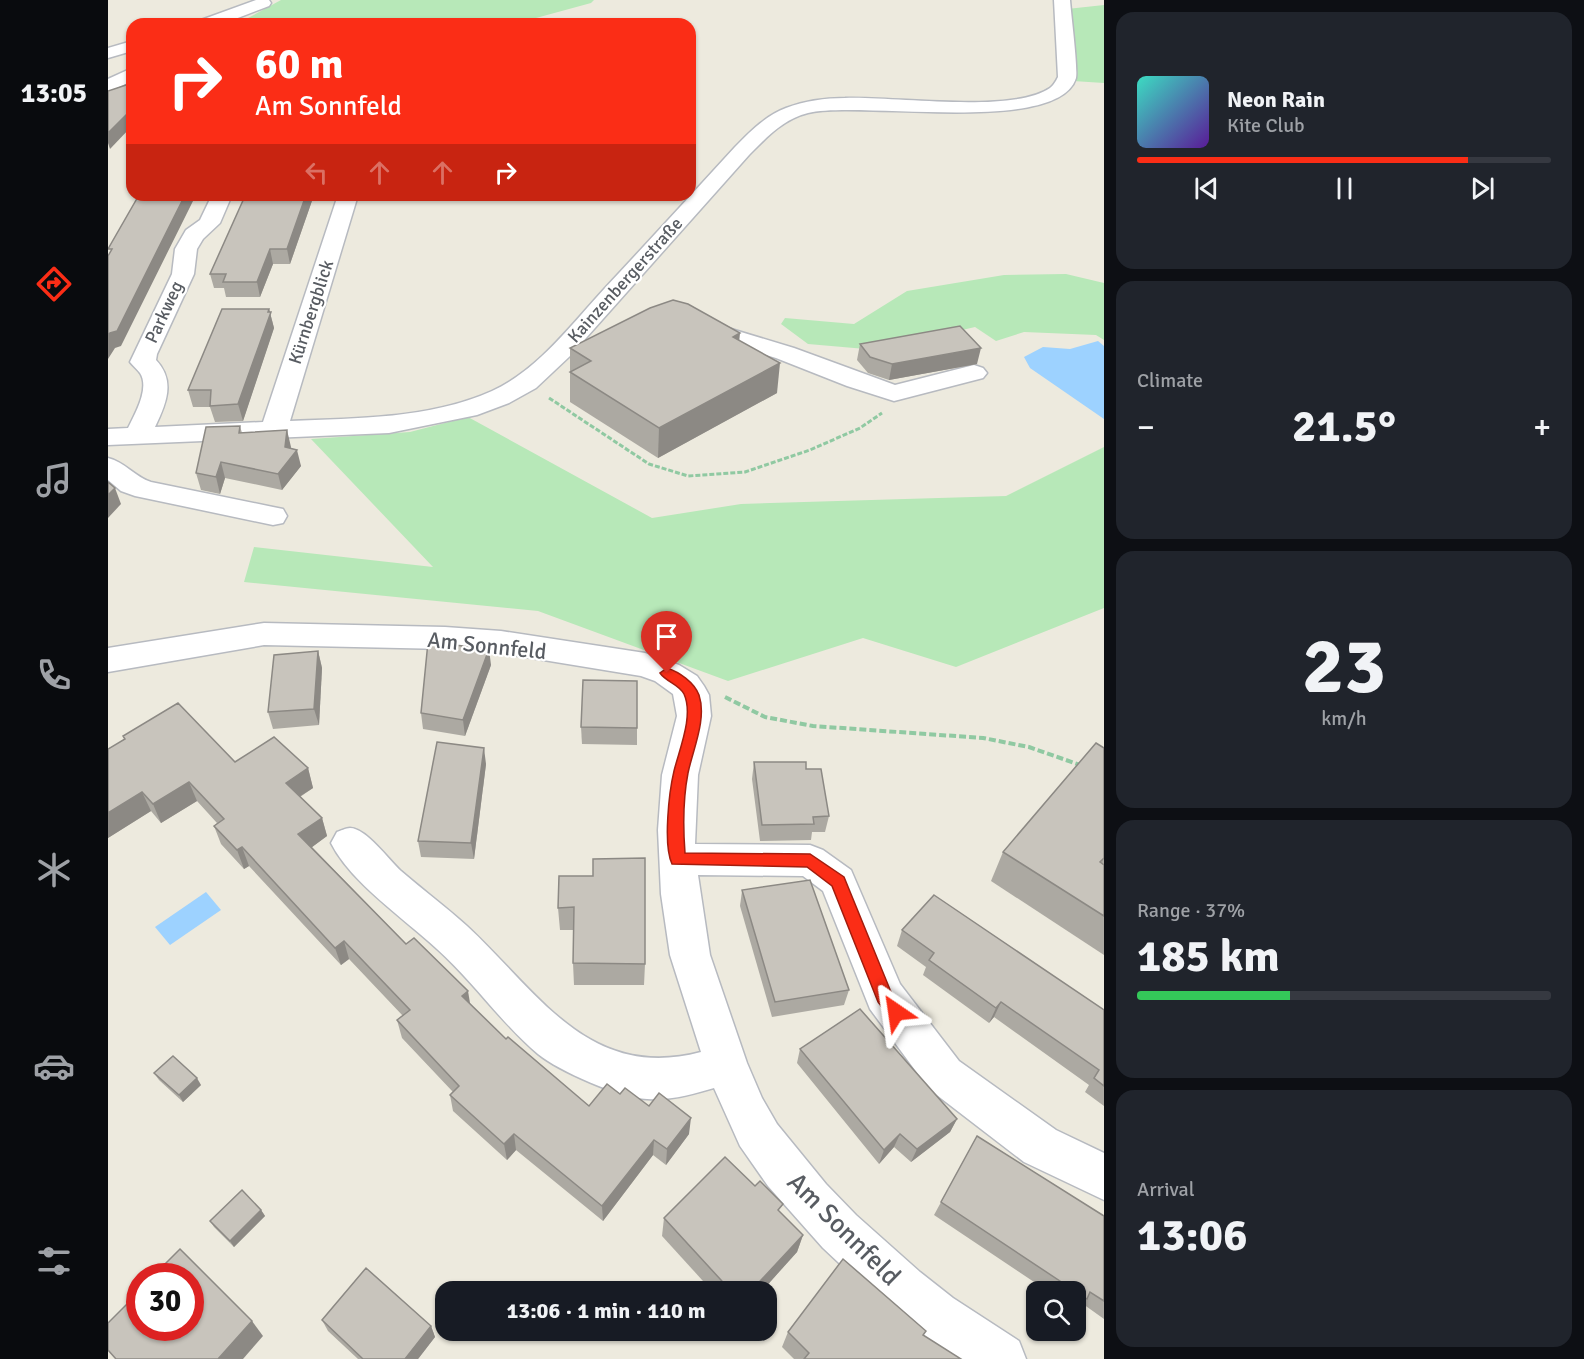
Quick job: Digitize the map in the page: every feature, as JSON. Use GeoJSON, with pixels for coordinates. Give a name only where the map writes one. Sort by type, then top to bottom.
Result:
{"type":"FeatureCollection","features":[{"type":"Feature","properties":{"kind":"street","name":"Kainzenbergerstraße"},"geometry":{"type":"LineString","coordinates":[[108,436],[389,425],[468,409],[527,383],[561,351],[742,151],[774,121],[801,109],[831,104],[997,106],[1027,103],[1059,92],[1067,84],[1062,0]]}},
{"type":"Feature","properties":{"kind":"street"},"geometry":{"type":"LineString","coordinates":[[223,18],[263,3]]}},
{"type":"Feature","properties":{"kind":"street"},"geometry":{"type":"LineString","coordinates":[[108,53],[126,48]]}},
{"type":"Feature","properties":{"kind":"street"},"geometry":{"type":"LineString","coordinates":[[108,87],[126,76]]}},
{"type":"Feature","properties":{"kind":"street","name":"Parkweg"},"geometry":{"type":"LineString","coordinates":[[138,435],[152,402],[156,383],[153,373],[143,362],[145,354],[183,274],[186,249],[194,235],[209,223],[219,201]]}},
{"type":"Feature","properties":{"kind":"street","name":"Kürnbergblick"},"geometry":{"type":"LineString","coordinates":[[274,430],[346,201]]}},
{"type":"Feature","properties":{"kind":"street"},"geometry":{"type":"LineString","coordinates":[[673,320],[774,350],[894,393],[974,373]]}},
{"type":"Feature","properties":{"kind":"street"},"geometry":{"type":"LineString","coordinates":[[561,351],[591,348]]}},
{"type":"Feature","properties":{"kind":"street"},"geometry":{"type":"LineString","coordinates":[[108,466],[131,485],[145,490],[273,516]]}},
{"type":"Feature","properties":{"kind":"street","name":"Am Sonnfeld"},"geometry":{"type":"LineString","coordinates":[[108,660],[264,634],[445,638],[501,642],[645,665],[667,673],[685,685],[692,695],[694,716],[680,775],[676,819],[680,894],[690,955],[726,1065],[759,1137],[819,1210],[919,1302],[970,1341],[1001,1359]]}},
{"type":"Feature","properties":{"kind":"street"},"geometry":{"type":"LineString","coordinates":[[350,843],[386,881],[453,938],[554,1041],[596,1065],[646,1079],[686,1076],[726,1065]]}},
{"type":"Feature","properties":{"kind":"street"},"geometry":{"type":"LineString","coordinates":[[678,859],[810,861],[838,881],[884,996],[944,1075],[1040,1146],[1104,1177]]}},
{"type":"Feature","properties":{"kind":"path"},"geometry":{"type":"LineString","coordinates":[[527,383],[649,464],[688,476],[745,472],[810,450],[860,428],[895,405],[894,393]]}},
{"type":"Feature","properties":{"kind":"path"},"geometry":{"type":"LineString","coordinates":[[692,695],[729,698],[765,717],[813,726],[994,741],[1029,747],[1088,769]]}},
{"type":"Feature","properties":{"kind":"green space"},"geometry":{"type":"Polygon","coordinates":[[[281,0],[594,0],[591,3],[536,18],[248,18],[281,0]]]}},
{"type":"Feature","properties":{"kind":"green space"},"geometry":{"type":"Polygon","coordinates":[[[1104,5],[1104,83],[1073,81],[1067,9],[1104,5]]]}},
{"type":"Feature","properties":{"kind":"green space"},"geometry":{"type":"Polygon","coordinates":[[[1066,274],[1104,283],[1104,340],[1096,335],[1024,332],[996,341],[975,327],[877,350],[808,344],[781,324],[785,318],[854,324],[907,291],[1004,275],[1066,274]]]}},
{"type":"Feature","properties":{"kind":"green space"},"geometry":{"type":"Polygon","coordinates":[[[468,417],[652,518],[741,504],[1006,496],[1104,447],[1104,608],[956,667],[863,638],[728,681],[538,611],[244,582],[254,547],[433,567],[311,439],[410,432],[468,417]]]}},
{"type":"Feature","properties":{"kind":"water"},"geometry":{"type":"Polygon","coordinates":[[[1098,341],[1104,346],[1104,419],[1030,368],[1024,357],[1043,347],[1070,349],[1098,341]]]}},
{"type":"Feature","properties":{"kind":"water"},"geometry":{"type":"Polygon","coordinates":[[[206,892],[221,910],[170,945],[155,927],[206,892]]]}},
{"type":"Feature","properties":{"kind":"building"},"geometry":{"type":"Polygon","coordinates":[[[126,85],[126,115],[108,133],[108,91],[126,85]]]}},
{"type":"Feature","properties":{"kind":"building"},"geometry":{"type":"Polygon","coordinates":[[[136,201],[182,201],[117,331],[108,335],[108,256],[112,249],[108,249],[136,201]]]}},
{"type":"Feature","properties":{"kind":"building"},"geometry":{"type":"Polygon","coordinates":[[[243,201],[304,201],[287,249],[270,249],[257,282],[223,282],[226,274],[210,274],[243,201]]]}},
{"type":"Feature","properties":{"kind":"building"},"geometry":{"type":"Polygon","coordinates":[[[673,300],[688,304],[740,333],[733,337],[780,363],[659,428],[570,372],[591,361],[570,348],[650,308],[673,300]]]}},
{"type":"Feature","properties":{"kind":"building"},"geometry":{"type":"Polygon","coordinates":[[[222,309],[269,309],[268,312],[271,312],[238,404],[210,406],[211,390],[188,390],[222,309]]]}},
{"type":"Feature","properties":{"kind":"building"},"geometry":{"type":"Polygon","coordinates":[[[960,326],[981,348],[892,364],[870,357],[860,344],[960,326]]]}},
{"type":"Feature","properties":{"kind":"building"},"geometry":{"type":"Polygon","coordinates":[[[240,426],[239,433],[287,430],[285,447],[297,450],[278,474],[221,462],[216,477],[196,473],[206,427],[240,426]]]}},
{"type":"Feature","properties":{"kind":"building"},"geometry":{"type":"Polygon","coordinates":[[[108,482],[115,488],[108,495],[108,482]]]}},
{"type":"Feature","properties":{"kind":"building"},"geometry":{"type":"Polygon","coordinates":[[[428,642],[489,649],[463,720],[421,713],[428,642]]]}},
{"type":"Feature","properties":{"kind":"building"},"geometry":{"type":"Polygon","coordinates":[[[318,651],[314,709],[268,712],[274,655],[318,651]]]}},
{"type":"Feature","properties":{"kind":"building"},"geometry":{"type":"Polygon","coordinates":[[[583,680],[637,681],[637,728],[581,727],[583,680]]]}},
{"type":"Feature","properties":{"kind":"building"},"geometry":{"type":"Polygon","coordinates":[[[178,703],[235,762],[274,737],[308,768],[286,783],[322,818],[298,834],[406,944],[414,938],[468,991],[462,996],[506,1039],[508,1037],[589,1106],[607,1084],[620,1094],[625,1088],[649,1106],[659,1093],[691,1118],[667,1149],[654,1140],[602,1206],[514,1134],[504,1144],[450,1095],[459,1086],[397,1020],[410,1010],[344,941],[335,948],[242,847],[237,850],[214,826],[224,819],[189,782],[153,804],[142,792],[108,813],[108,749],[125,739],[123,736],[178,703]]]}},
{"type":"Feature","properties":{"kind":"building"},"geometry":{"type":"Polygon","coordinates":[[[437,742],[484,748],[471,843],[418,841],[437,742]]]}},
{"type":"Feature","properties":{"kind":"building"},"geometry":{"type":"Polygon","coordinates":[[[1096,743],[1104,748],[1104,858],[1100,862],[1104,865],[1104,916],[1003,852],[1096,743]]]}},
{"type":"Feature","properties":{"kind":"building"},"geometry":{"type":"Polygon","coordinates":[[[754,762],[806,762],[806,769],[821,769],[829,816],[813,817],[814,824],[762,825],[754,762]]]}},
{"type":"Feature","properties":{"kind":"building"},"geometry":{"type":"Polygon","coordinates":[[[645,858],[645,964],[573,963],[574,907],[558,908],[559,876],[593,876],[593,859],[645,858]]]}},
{"type":"Feature","properties":{"kind":"building"},"geometry":{"type":"Polygon","coordinates":[[[810,880],[849,990],[775,1002],[742,890],[810,880]]]}},
{"type":"Feature","properties":{"kind":"building"},"geometry":{"type":"Polygon","coordinates":[[[934,895],[1104,1010],[1104,1086],[1094,1078],[1099,1070],[1001,1002],[996,1008],[929,960],[934,953],[902,930],[934,895]]]}},
{"type":"Feature","properties":{"kind":"building"},"geometry":{"type":"Polygon","coordinates":[[[860,1009],[957,1119],[917,1149],[900,1134],[884,1150],[800,1049],[860,1009]]]}},
{"type":"Feature","properties":{"kind":"building"},"geometry":{"type":"Polygon","coordinates":[[[173,1056],[197,1078],[179,1095],[154,1073],[173,1056]]]}},
{"type":"Feature","properties":{"kind":"building"},"geometry":{"type":"Polygon","coordinates":[[[977,1136],[1104,1216],[1104,1301],[1090,1292],[1086,1298],[1086,1281],[1060,1281],[941,1202],[977,1136]]]}},
{"type":"Feature","properties":{"kind":"building"},"geometry":{"type":"Polygon","coordinates":[[[725,1157],[755,1186],[760,1181],[783,1204],[778,1210],[803,1235],[760,1281],[722,1281],[664,1218],[725,1157]]]}},
{"type":"Feature","properties":{"kind":"building"},"geometry":{"type":"Polygon","coordinates":[[[242,1190],[261,1210],[230,1241],[210,1221],[242,1190]]]}},
{"type":"Feature","properties":{"kind":"building"},"geometry":{"type":"Polygon","coordinates":[[[180,1249],[194,1263],[166,1263],[180,1249]]]}},
{"type":"Feature","properties":{"kind":"building"},"geometry":{"type":"Polygon","coordinates":[[[843,1259],[926,1331],[923,1335],[961,1359],[804,1359],[809,1353],[788,1332],[843,1259]]]}},
{"type":"Feature","properties":{"kind":"building"},"geometry":{"type":"Polygon","coordinates":[[[366,1268],[431,1326],[405,1359],[363,1359],[322,1320],[366,1268]]]}},
{"type":"Feature","properties":{"kind":"building"},"geometry":{"type":"Polygon","coordinates":[[[204,1273],[252,1321],[218,1359],[116,1359],[108,1350],[108,1323],[126,1305],[126,1341],[204,1341],[204,1273]]]}},
{"type":"Feature","properties":{"kind":"route"},"geometry":{"type":"LineString","coordinates":[[667,673],[685,685],[692,695],[694,716],[680,775],[676,830],[678,859],[810,861],[838,881],[884,996],[896,1012]]}}]}
